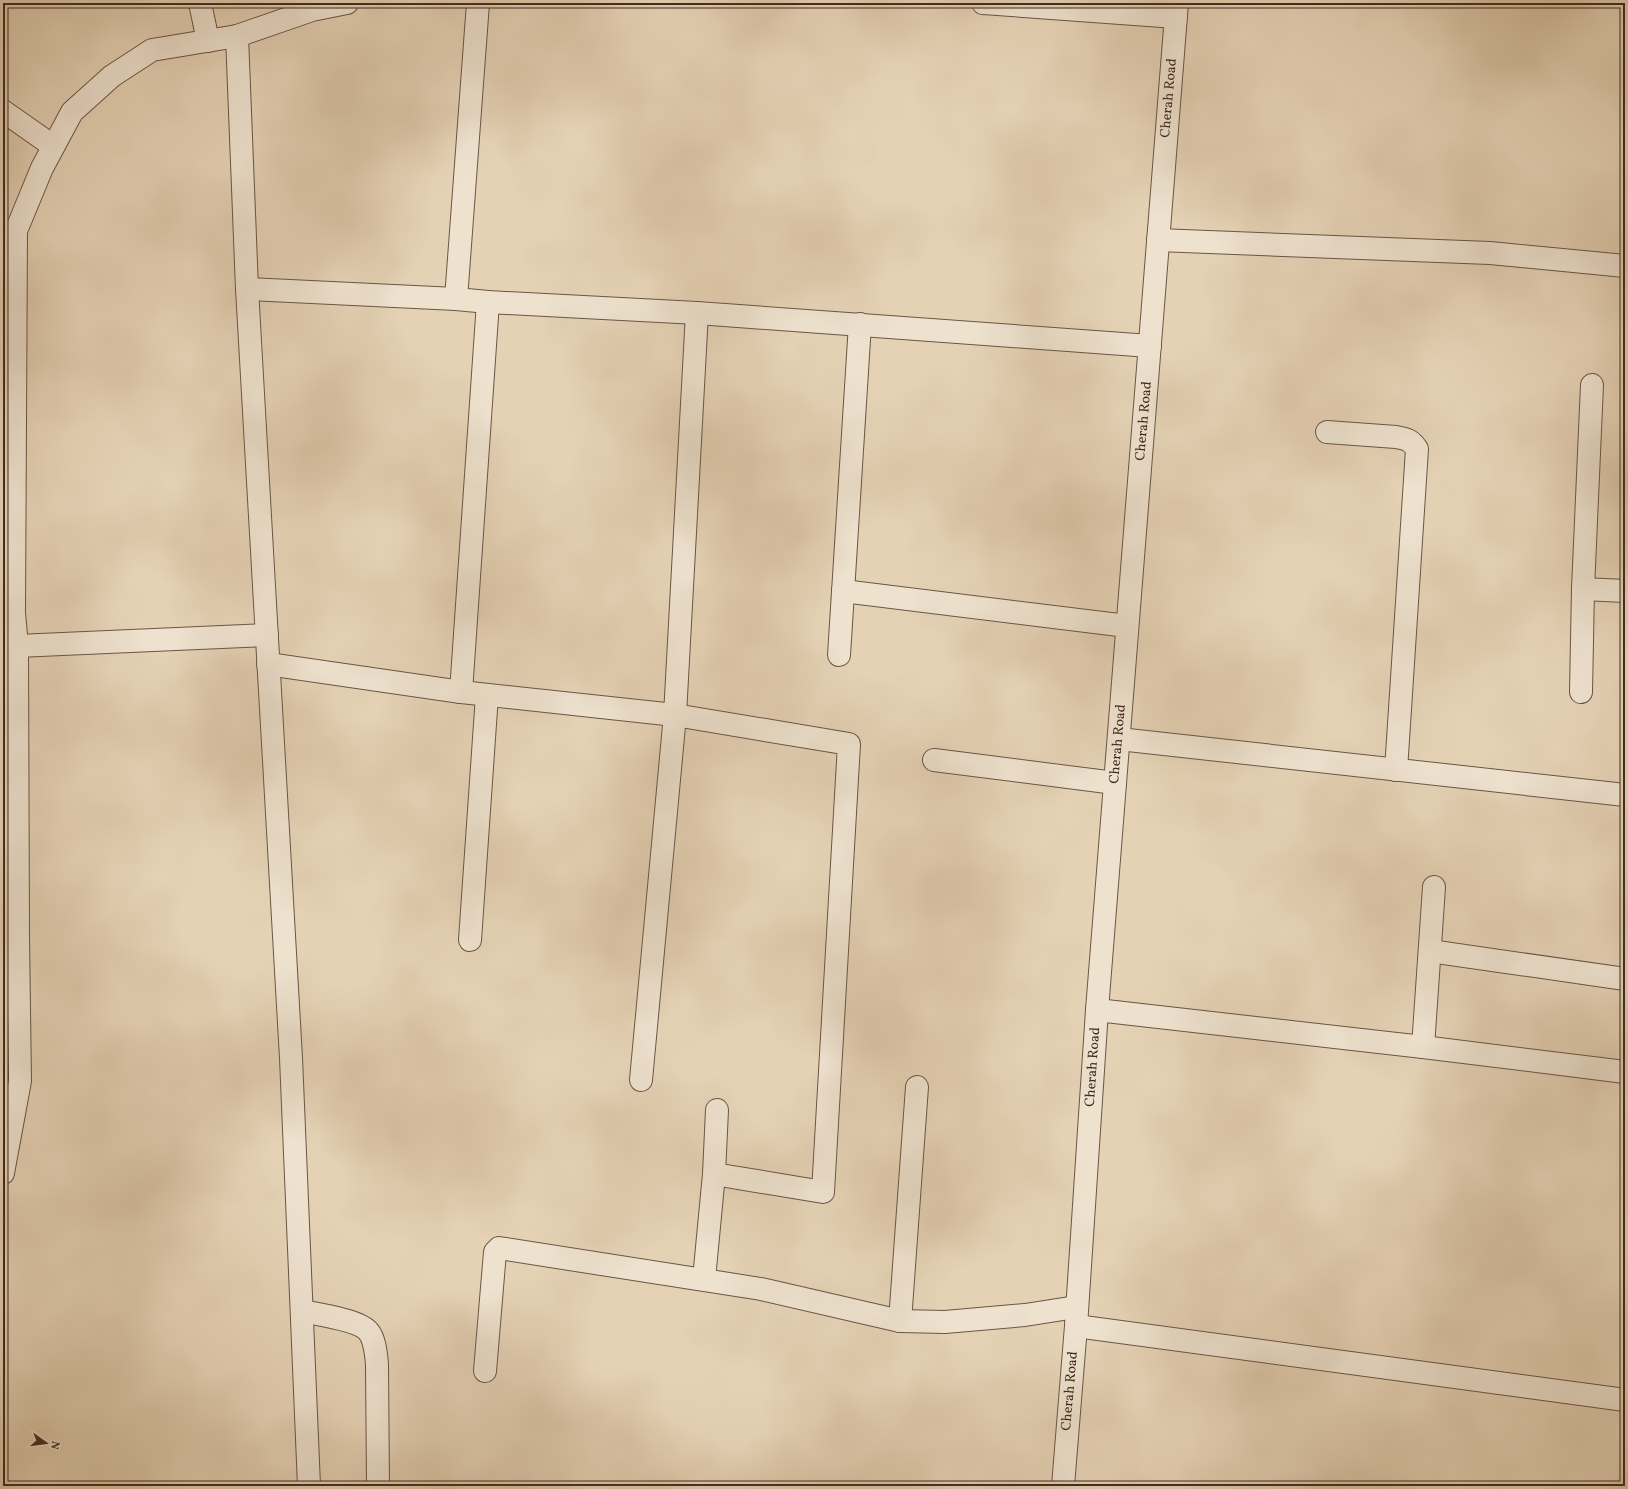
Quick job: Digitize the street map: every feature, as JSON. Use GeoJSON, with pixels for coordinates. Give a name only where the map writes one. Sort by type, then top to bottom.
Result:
{"type":"FeatureCollection","features":[{"type":"Feature","properties":{"kind":"street"},"geometry":{"type":"LineString","coordinates":[[200,3],[208,41]]}},
{"type":"Feature","properties":{"kind":"street"},"geometry":{"type":"LineString","coordinates":[[3,1173],[20,1081],[17,646],[14,613],[16,231],[42,168],[72,112],[112,76],[152,50],[237,36],[312,10],[347,3]]}},
{"type":"Feature","properties":{"kind":"street"},"geometry":{"type":"LineString","coordinates":[[456,299],[478,3]]}},
{"type":"Feature","properties":{"kind":"street"},"geometry":{"type":"LineString","coordinates":[[983,3],[1177,10]]}},
{"type":"Feature","properties":{"kind":"street","name":"Cherah Road"},"geometry":{"type":"LineString","coordinates":[[1062,1486],[1076,1316],[1096,1010],[1177,10]]}},
{"type":"Feature","properties":{"kind":"street"},"geometry":{"type":"LineString","coordinates":[[237,36],[247,289],[291,1050],[309,1486]]}},
{"type":"Feature","properties":{"kind":"street"},"geometry":{"type":"LineString","coordinates":[[3,111],[53,146]]}},
{"type":"Feature","properties":{"kind":"street"},"geometry":{"type":"LineString","coordinates":[[1158,240],[1490,253],[1625,266]]}},
{"type":"Feature","properties":{"kind":"street"},"geometry":{"type":"LineString","coordinates":[[247,289],[697,313],[1150,346]]}},
{"type":"Feature","properties":{"kind":"street"},"geometry":{"type":"LineString","coordinates":[[461,692],[488,302]]}},
{"type":"Feature","properties":{"kind":"street"},"geometry":{"type":"LineString","coordinates":[[641,1080],[675,715],[697,313]]}},
{"type":"Feature","properties":{"kind":"street"},"geometry":{"type":"LineString","coordinates":[[839,655],[860,324]]}},
{"type":"Feature","properties":{"kind":"street"},"geometry":{"type":"LineString","coordinates":[[1582,692],[1583,588],[1592,385]]}},
{"type":"Feature","properties":{"kind":"street"},"geometry":{"type":"LineString","coordinates":[[1326,432],[1408,439],[1417,449],[1396,770]]}},
{"type":"Feature","properties":{"kind":"street"},"geometry":{"type":"LineString","coordinates":[[1583,588],[1625,592]]}},
{"type":"Feature","properties":{"kind":"street"},"geometry":{"type":"LineString","coordinates":[[843,591],[1127,626]]}},
{"type":"Feature","properties":{"kind":"street"},"geometry":{"type":"LineString","coordinates":[[17,646],[267,635]]}},
{"type":"Feature","properties":{"kind":"street"},"geometry":{"type":"LineString","coordinates":[[268,664],[461,692],[675,715],[849,744],[824,1192],[714,1174]]}},
{"type":"Feature","properties":{"kind":"street"},"geometry":{"type":"LineString","coordinates":[[470,940],[487,695]]}},
{"type":"Feature","properties":{"kind":"street"},"geometry":{"type":"LineString","coordinates":[[1119,739],[1625,795]]}},
{"type":"Feature","properties":{"kind":"street"},"geometry":{"type":"LineString","coordinates":[[934,760],[1115,783]]}},
{"type":"Feature","properties":{"kind":"street"},"geometry":{"type":"LineString","coordinates":[[1423,1046],[1434,886]]}},
{"type":"Feature","properties":{"kind":"street"},"geometry":{"type":"LineString","coordinates":[[1430,952],[1625,979]]}},
{"type":"Feature","properties":{"kind":"street"},"geometry":{"type":"LineString","coordinates":[[1096,1010],[1423,1046],[1625,1072]]}},
{"type":"Feature","properties":{"kind":"street"},"geometry":{"type":"LineString","coordinates":[[900,1321],[917,1087]]}},
{"type":"Feature","properties":{"kind":"street"},"geometry":{"type":"LineString","coordinates":[[704,1279],[714,1174],[718,1110]]}},
{"type":"Feature","properties":{"kind":"street"},"geometry":{"type":"LineString","coordinates":[[485,1371],[495,1252],[499,1248],[761,1288],[900,1321],[945,1322],[1025,1315],[1076,1316],[1625,1400]]}},
{"type":"Feature","properties":{"kind":"street"},"geometry":{"type":"LineString","coordinates":[[302,1311],[331,1317],[361,1326],[368,1331],[375,1347],[377,1364],[378,1486]]}}]}
